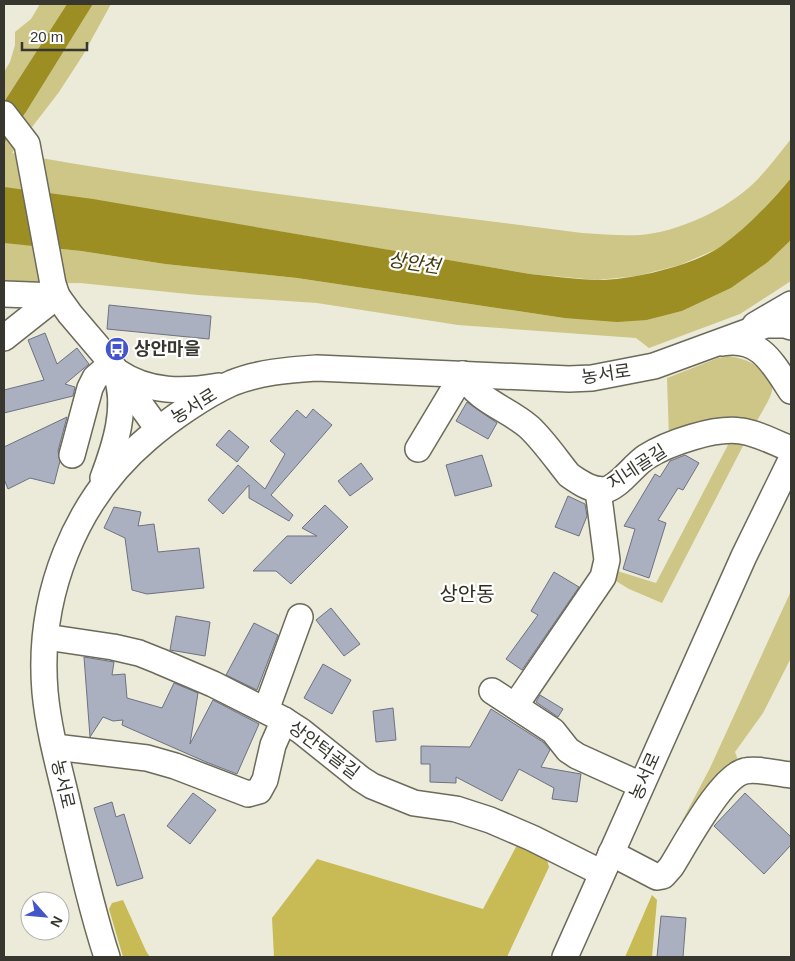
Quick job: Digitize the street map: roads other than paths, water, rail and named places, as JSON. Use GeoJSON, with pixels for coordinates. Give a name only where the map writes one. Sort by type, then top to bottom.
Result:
{"type":"FeatureCollection","features":[{"type":"Feature","properties":{"kind":"street"},"geometry":{"type":"LineString","coordinates":[[4,114],[26,146],[55,290],[158,429]]}},
{"type":"Feature","properties":{"kind":"street"},"geometry":{"type":"LineString","coordinates":[[4,294],[55,290]]}},
{"type":"Feature","properties":{"kind":"street"},"geometry":{"type":"LineString","coordinates":[[4,338],[55,290]]}},
{"type":"Feature","properties":{"kind":"street"},"geometry":{"type":"LineString","coordinates":[[742,333],[791,304]]}},
{"type":"Feature","properties":{"kind":"street","name":"농서로"},"geometry":{"type":"LineString","coordinates":[[107,957],[50,725],[45,691],[44,657],[48,616],[60,568],[81,519],[99,489],[115,469],[158,429],[204,399],[232,384],[260,375],[317,368],[569,379],[592,378],[654,366],[766,325],[785,325],[791,327]]}},
{"type":"Feature","properties":{"kind":"street"},"geometry":{"type":"LineString","coordinates":[[714,344],[736,342],[757,348],[771,361],[791,391]]}},
{"type":"Feature","properties":{"kind":"street"},"geometry":{"type":"LineString","coordinates":[[112,367],[136,382],[160,389],[192,390],[232,384]]}},
{"type":"Feature","properties":{"kind":"street"},"geometry":{"type":"LineString","coordinates":[[72,455],[90,388],[96,378],[112,367]]}},
{"type":"Feature","properties":{"kind":"street"},"geometry":{"type":"LineString","coordinates":[[99,489],[114,441],[121,405],[120,388],[112,367]]}},
{"type":"Feature","properties":{"kind":"street"},"geometry":{"type":"LineString","coordinates":[[418,449],[463,374]]}},
{"type":"Feature","properties":{"kind":"street","name":"지네골길"},"geometry":{"type":"LineString","coordinates":[[463,374],[473,390],[514,416],[529,428],[569,475],[598,490],[608,489],[645,458],[674,443],[699,436],[740,430],[756,434],[791,449]]}},
{"type":"Feature","properties":{"kind":"street","name":"농서로"},"geometry":{"type":"LineString","coordinates":[[565,957],[744,556],[791,460]]}},
{"type":"Feature","properties":{"kind":"street"},"geometry":{"type":"LineString","coordinates":[[515,706],[603,578],[607,560],[598,490]]}},
{"type":"Feature","properties":{"kind":"street"},"geometry":{"type":"LineString","coordinates":[[46,637],[113,647],[139,653],[213,684],[275,715],[300,617]]}},
{"type":"Feature","properties":{"kind":"street"},"geometry":{"type":"LineString","coordinates":[[492,691],[553,731],[568,750],[577,756],[641,785]]}},
{"type":"Feature","properties":{"kind":"street","name":"상안턱골길"},"geometry":{"type":"LineString","coordinates":[[55,747],[147,758],[175,766],[248,794],[259,791],[265,780],[273,745],[275,715],[301,731],[372,786],[414,803],[456,809],[490,820],[532,838],[606,863],[657,877],[663,876],[671,867],[715,797],[728,780],[747,770],[791,776]]}},
{"type":"Feature","properties":{"kind":"water"},"geometry":{"type":"Polygon","coordinates":[[[67,4],[93,4],[26,112],[4,143],[4,102],[67,4]]]}},
{"type":"Feature","properties":{"kind":"water","name":"상안천"},"geometry":{"type":"Polygon","coordinates":[[[791,178],[791,240],[768,262],[731,288],[682,311],[647,320],[617,322],[564,318],[297,278],[165,264],[81,251],[4,243],[4,187],[93,199],[530,274],[587,280],[609,280],[659,271],[708,254],[730,240],[749,223],[791,178]]]}},
{"type":"Feature","properties":{"kind":"place","name":"상안마을"},"geometry":{"type":"Point","coordinates":[117,349]}},
{"type":"Feature","properties":{"kind":"district","name":"상안동"},"geometry":{"type":"Point","coordinates":[467,594]}}]}
